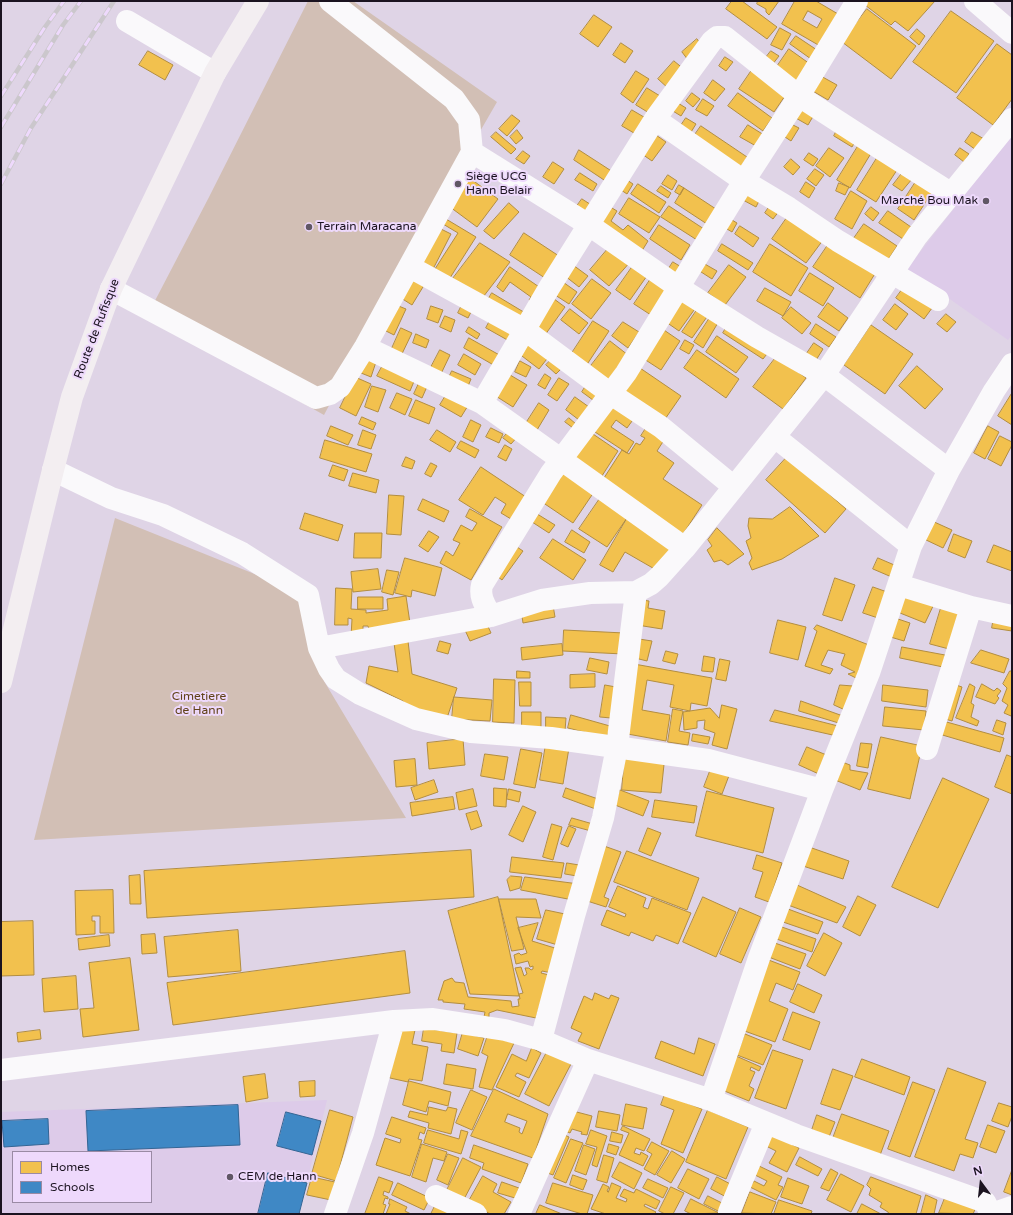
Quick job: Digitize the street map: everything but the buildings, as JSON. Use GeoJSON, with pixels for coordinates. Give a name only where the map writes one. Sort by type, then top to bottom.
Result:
{"type":"FeatureCollection","features":[{"type":"Feature","properties":{"kind":"main road","name":"Route de Rufisque"},"geometry":{"type":"LineString","coordinates":[[1,682],[72,397],[111,289],[215,73],[258,1]]}},
{"type":"Feature","properties":{"kind":"street"},"geometry":{"type":"LineString","coordinates":[[111,289],[316,398],[330,394],[340,387],[365,347],[410,267],[472,152],[469,120],[454,99],[330,1]]}},
{"type":"Feature","properties":{"kind":"street"},"geometry":{"type":"LineString","coordinates":[[491,616],[481,599],[480,593],[482,585],[551,473],[626,373],[678,287],[800,96],[857,1]]}},
{"type":"Feature","properties":{"kind":"street"},"geometry":{"type":"LineString","coordinates":[[975,1],[1012,33]]}},
{"type":"Feature","properties":{"kind":"street"},"geometry":{"type":"LineString","coordinates":[[127,21],[215,73]]}},
{"type":"Feature","properties":{"kind":"street"},"geometry":{"type":"LineString","coordinates":[[482,403],[549,288],[654,119],[712,41],[717,37],[725,37],[800,96],[952,194]]}},
{"type":"Feature","properties":{"kind":"street"},"geometry":{"type":"LineString","coordinates":[[654,119],[744,182],[789,208],[838,241],[893,272],[938,300]]}},
{"type":"Feature","properties":{"kind":"street"},"geometry":{"type":"LineString","coordinates":[[319,648],[491,616],[542,600],[590,593],[636,592],[647,587],[659,577],[685,548],[824,375],[917,236],[1012,119]]}},
{"type":"Feature","properties":{"kind":"street"},"geometry":{"type":"LineString","coordinates":[[472,152],[589,225],[678,287],[756,337],[824,375],[949,470]]}},
{"type":"Feature","properties":{"kind":"street"},"geometry":{"type":"LineString","coordinates":[[410,267],[525,330],[611,394],[661,427],[734,487]]}},
{"type":"Feature","properties":{"kind":"street"},"geometry":{"type":"LineString","coordinates":[[365,347],[482,403],[685,548]]}},
{"type":"Feature","properties":{"kind":"street"},"geometry":{"type":"LineString","coordinates":[[710,1100],[759,958],[822,790],[869,673],[911,546],[949,470],[994,391],[1012,364]]}},
{"type":"Feature","properties":{"kind":"street"},"geometry":{"type":"LineString","coordinates":[[775,437],[911,546]]}},
{"type":"Feature","properties":{"kind":"street"},"geometry":{"type":"LineString","coordinates":[[53,470],[111,498],[163,515],[242,553],[308,595],[319,648],[329,669],[336,679],[346,687],[416,719],[471,732],[551,738],[708,760],[822,790]]}},
{"type":"Feature","properties":{"kind":"street"},"geometry":{"type":"LineString","coordinates":[[899,585],[971,607],[1012,616]]}},
{"type":"Feature","properties":{"kind":"street"},"geometry":{"type":"LineString","coordinates":[[541,1040],[574,916],[603,818],[617,747],[636,592]]}},
{"type":"Feature","properties":{"kind":"street"},"geometry":{"type":"LineString","coordinates":[[927,749],[971,607]]}},
{"type":"Feature","properties":{"kind":"street"},"geometry":{"type":"LineString","coordinates":[[1,1070],[394,1021],[432,1019],[505,1030],[541,1040],[588,1060],[710,1100],[796,1136],[985,1202],[991,1214],[1012,1207]]}},
{"type":"Feature","properties":{"kind":"street"},"geometry":{"type":"LineString","coordinates":[[335,1214],[363,1133],[394,1021]]}},
{"type":"Feature","properties":{"kind":"street"},"geometry":{"type":"LineString","coordinates":[[519,1214],[588,1060]]}},
{"type":"Feature","properties":{"kind":"street"},"geometry":{"type":"LineString","coordinates":[[729,1213],[766,1123]]}},
{"type":"Feature","properties":{"kind":"street"},"geometry":{"type":"LineString","coordinates":[[436,1196],[476,1214]]}},
{"type":"Feature","properties":{"kind":"shaded area","name":"Marché Bou Mak"},"geometry":{"type":"Polygon","coordinates":[[[1012,134],[1012,335],[1008,340],[907,269],[1012,134]]]}},
{"type":"Feature","properties":{"kind":"shaded area","name":"CEM de Hann"},"geometry":{"type":"Polygon","coordinates":[[[327,1100],[299,1214],[1,1214],[1,1112],[327,1100]]]}},
{"type":"Feature","properties":{"kind":"green space","name":"Terrain Maracana"},"geometry":{"type":"Polygon","coordinates":[[[308,1],[353,1],[497,102],[408,256],[324,415],[147,316],[308,1]]]}},
{"type":"Feature","properties":{"kind":"green space","name":"Cimetiere de Hann"},"geometry":{"type":"Polygon","coordinates":[[[115,518],[302,593],[324,681],[406,818],[34,840],[115,518]]]}},
{"type":"Feature","properties":{"kind":"railway"},"geometry":{"type":"LineString","coordinates":[[1,96],[45,27],[64,1]]}},
{"type":"Feature","properties":{"kind":"railway"},"geometry":{"type":"LineString","coordinates":[[1,127],[63,25],[81,1]]}},
{"type":"Feature","properties":{"kind":"railway"},"geometry":{"type":"LineString","coordinates":[[1,184],[31,128],[114,1]]}},
{"type":"Feature","properties":{"kind":"place","name":"Siège UCG Hann Belair"},"geometry":{"type":"Point","coordinates":[458,184]}},
{"type":"Feature","properties":{"kind":"place","name":"Marché Bou Mak"},"geometry":{"type":"Point","coordinates":[986,201]}},
{"type":"Feature","properties":{"kind":"place","name":"Terrain Maracana"},"geometry":{"type":"Point","coordinates":[309,227]}},
{"type":"Feature","properties":{"kind":"place","name":"CEM de Hann"},"geometry":{"type":"Point","coordinates":[230,1177]}}]}
